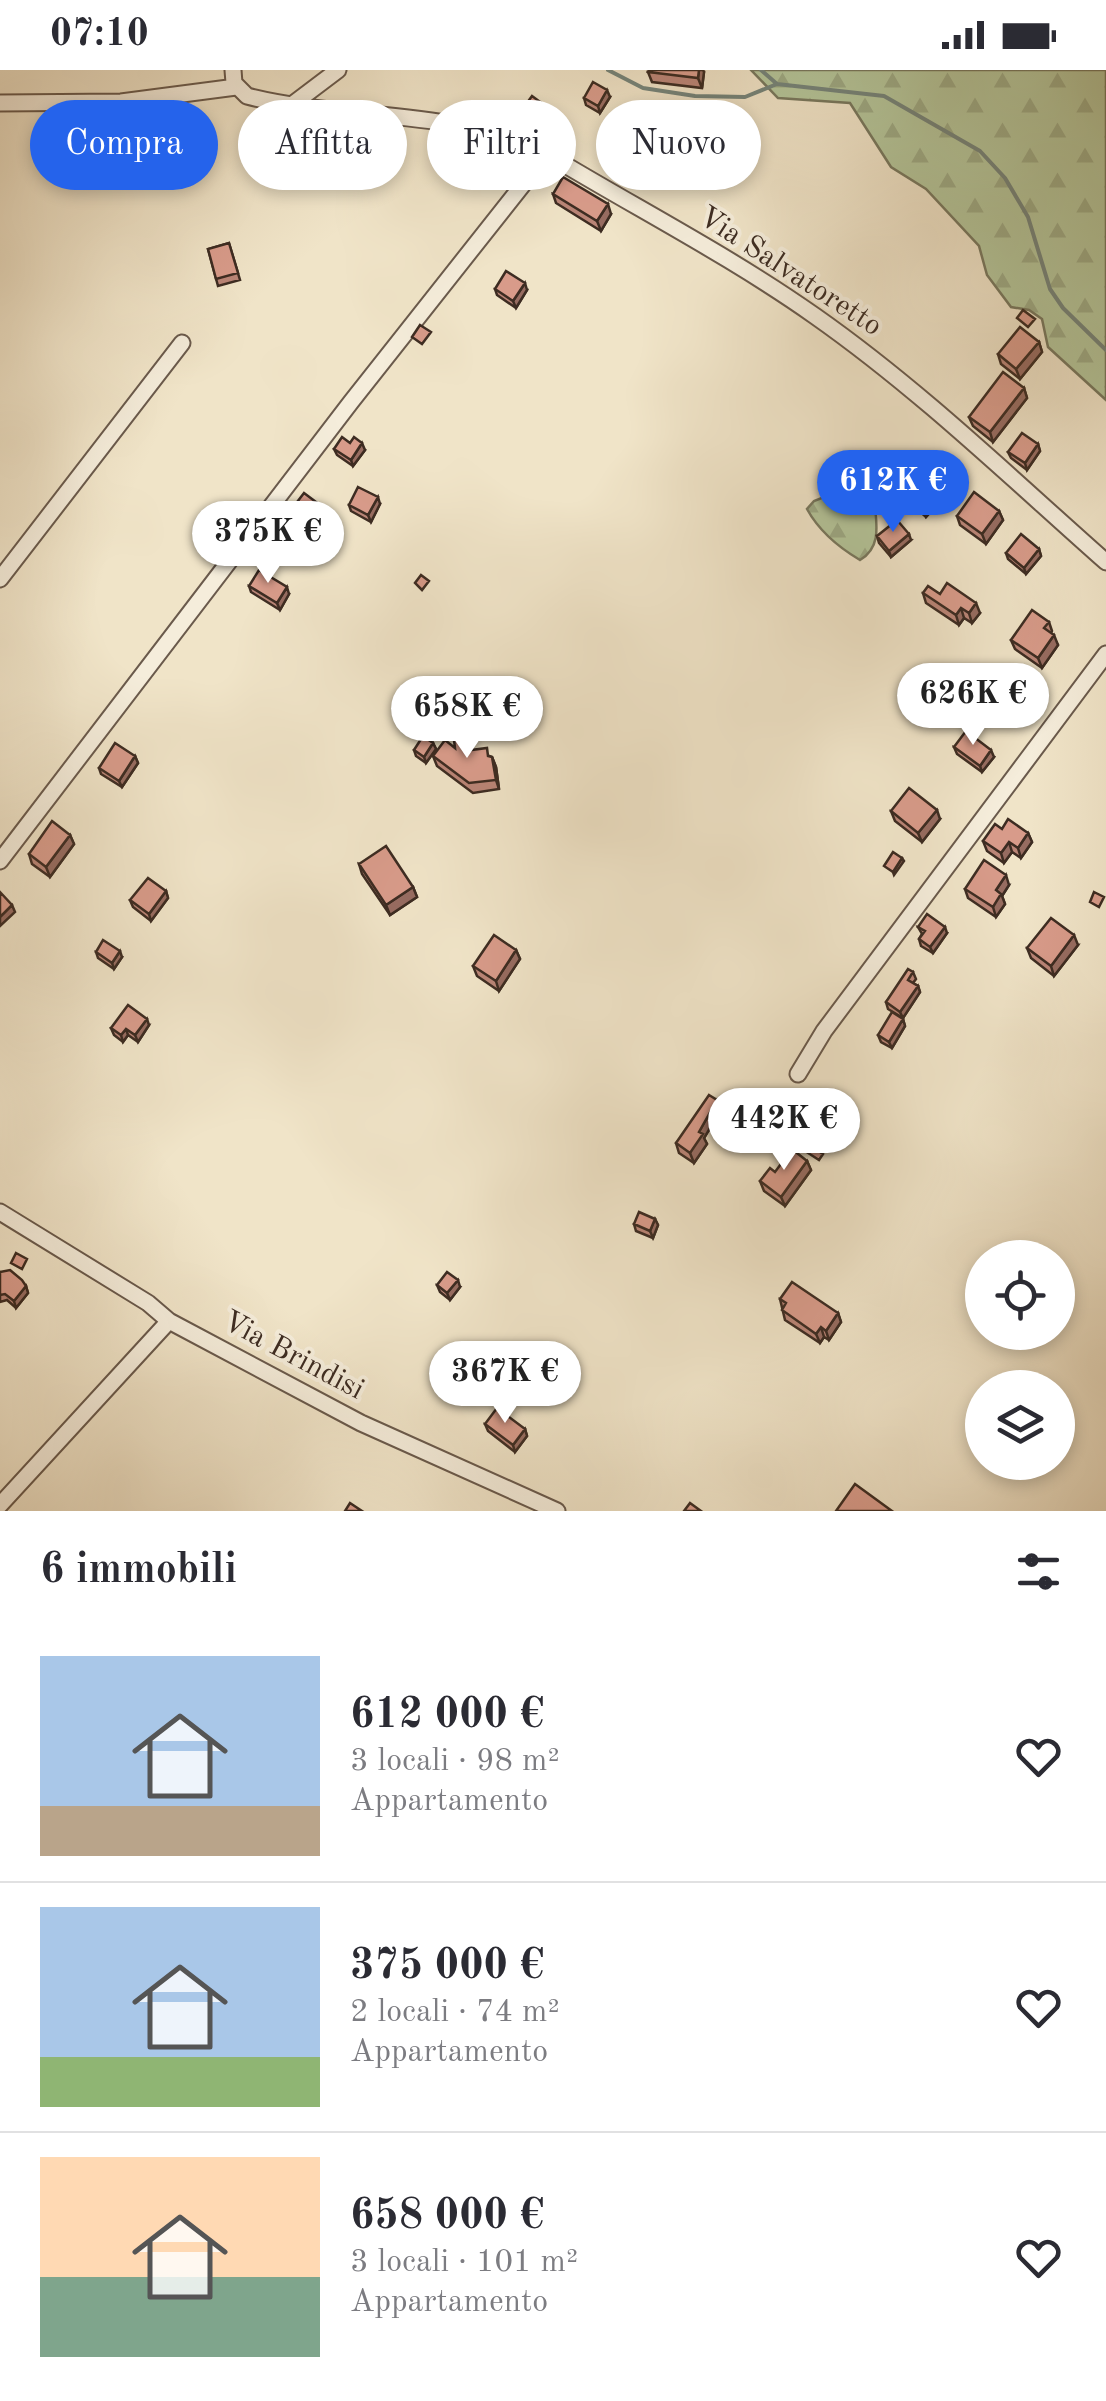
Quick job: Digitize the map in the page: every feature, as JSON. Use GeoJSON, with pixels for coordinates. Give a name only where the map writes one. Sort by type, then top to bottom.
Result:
{"type":"FeatureCollection","features":[{"type":"Feature","properties":{"kind":"street"},"geometry":{"type":"LineString","coordinates":[[0,103],[121,102],[236,87],[233,70]]}},
{"type":"Feature","properties":{"kind":"street"},"geometry":{"type":"LineString","coordinates":[[298,100],[338,70]]}},
{"type":"Feature","properties":{"kind":"street","name":"Via Salvatoretto"},"geometry":{"type":"LineString","coordinates":[[236,87],[247,96],[270,100]]}},
{"type":"Feature","properties":{"kind":"street","name":"Via Salvatoretto"},"geometry":{"type":"LineString","coordinates":[[576,171],[744,270],[829,326],[954,426],[1106,562]]}},
{"type":"Feature","properties":{"kind":"street"},"geometry":{"type":"LineString","coordinates":[[0,861],[519,190]]}},
{"type":"Feature","properties":{"kind":"street"},"geometry":{"type":"LineString","coordinates":[[0,579],[182,344]]}},
{"type":"Feature","properties":{"kind":"street"},"geometry":{"type":"LineString","coordinates":[[798,1074],[824,1030],[1106,654]]}},
{"type":"Feature","properties":{"kind":"street","name":"Via Brindisi"},"geometry":{"type":"LineString","coordinates":[[0,1212],[148,1303],[169,1321],[378,1431],[557,1511]]}},
{"type":"Feature","properties":{"kind":"street"},"geometry":{"type":"LineString","coordinates":[[0,1505],[169,1321]]}},
{"type":"Feature","properties":{"kind":"green space"},"geometry":{"type":"Polygon","coordinates":[[[751,70],[1106,70],[1106,400],[1048,347],[1042,319],[1029,310],[1011,307],[987,275],[979,246],[926,189],[891,167],[850,103],[778,98],[751,70]]]}},
{"type":"Feature","properties":{"kind":"green space"},"geometry":{"type":"Polygon","coordinates":[[[860,470],[875,481],[876,535],[869,553],[860,560],[830,538],[807,509],[860,470]]]}},
{"type":"Feature","properties":{"kind":"building"},"geometry":{"type":"Polygon","coordinates":[[[649,70],[699,70],[698,78],[649,70]]]}},
{"type":"Feature","properties":{"kind":"building"},"geometry":{"type":"Polygon","coordinates":[[[593,82],[607,90],[596,105],[584,98],[593,82]]]}},
{"type":"Feature","properties":{"kind":"building"},"geometry":{"type":"Polygon","coordinates":[[[576,185],[608,204],[597,221],[553,194],[555,190],[576,190],[576,185]]]}},
{"type":"Feature","properties":{"kind":"building"},"geometry":{"type":"Polygon","coordinates":[[[229,243],[238,273],[216,279],[208,249],[229,243]]]}},
{"type":"Feature","properties":{"kind":"building"},"geometry":{"type":"Polygon","coordinates":[[[506,271],[525,283],[513,301],[495,289],[506,271]]]}},
{"type":"Feature","properties":{"kind":"building"},"geometry":{"type":"Polygon","coordinates":[[[1023,310],[1035,319],[1028,327],[1017,318],[1023,310]]]}},
{"type":"Feature","properties":{"kind":"building"},"geometry":{"type":"Polygon","coordinates":[[[420,325],[431,332],[422,344],[412,337],[420,325]]]}},
{"type":"Feature","properties":{"kind":"building"},"geometry":{"type":"Polygon","coordinates":[[[1020,327],[1039,342],[1016,369],[998,354],[1020,327]]]}},
{"type":"Feature","properties":{"kind":"building"},"geometry":{"type":"Polygon","coordinates":[[[1003,372],[1024,388],[990,432],[969,417],[1003,372]]]}},
{"type":"Feature","properties":{"kind":"building"},"geometry":{"type":"Polygon","coordinates":[[[1022,433],[1038,444],[1025,463],[1008,452],[1022,433]]]}},
{"type":"Feature","properties":{"kind":"building"},"geometry":{"type":"Polygon","coordinates":[[[342,437],[350,443],[354,437],[362,443],[351,460],[334,449],[342,437]]]}},
{"type":"Feature","properties":{"kind":"building"},"geometry":{"type":"Polygon","coordinates":[[[897,456],[915,472],[926,460],[948,479],[922,507],[903,490],[899,495],[879,476],[897,456]]]}},
{"type":"Feature","properties":{"kind":"building"},"geometry":{"type":"Polygon","coordinates":[[[358,487],[378,497],[368,515],[349,505],[358,487]]]}},
{"type":"Feature","properties":{"kind":"building"},"geometry":{"type":"Polygon","coordinates":[[[974,492],[999,511],[982,534],[957,516],[974,492]]]}},
{"type":"Feature","properties":{"kind":"building"},"geometry":{"type":"Polygon","coordinates":[[[304,493],[336,517],[324,534],[291,510],[304,493]]]}},
{"type":"Feature","properties":{"kind":"building"},"geometry":{"type":"Polygon","coordinates":[[[897,520],[909,534],[889,551],[877,536],[897,520]]]}},
{"type":"Feature","properties":{"kind":"building"},"geometry":{"type":"Polygon","coordinates":[[[1021,534],[1039,549],[1024,568],[1006,553],[1021,534]]]}},
{"type":"Feature","properties":{"kind":"building"},"geometry":{"type":"Polygon","coordinates":[[[259,570],[287,587],[277,603],[249,586],[259,570]]]}},
{"type":"Feature","properties":{"kind":"building"},"geometry":{"type":"Polygon","coordinates":[[[421,575],[429,581],[422,590],[415,583],[421,575]]]}},
{"type":"Feature","properties":{"kind":"building"},"geometry":{"type":"Polygon","coordinates":[[[947,583],[976,603],[969,613],[961,608],[956,615],[923,593],[928,586],[940,594],[947,583]]]}},
{"type":"Feature","properties":{"kind":"building"},"geometry":{"type":"Polygon","coordinates":[[[1032,610],[1049,622],[1044,628],[1054,635],[1038,658],[1011,640],[1032,610]]]}},
{"type":"Feature","properties":{"kind":"building"},"geometry":{"type":"Polygon","coordinates":[[[966,731],[991,750],[980,766],[954,747],[966,731]]]}},
{"type":"Feature","properties":{"kind":"building"},"geometry":{"type":"Polygon","coordinates":[[[423,736],[433,743],[424,757],[414,750],[423,736]]]}},
{"type":"Feature","properties":{"kind":"building"},"geometry":{"type":"Polygon","coordinates":[[[469,737],[471,750],[487,748],[496,780],[469,783],[433,756],[445,740],[455,748],[454,740],[469,737]]]}},
{"type":"Feature","properties":{"kind":"building"},"geometry":{"type":"Polygon","coordinates":[[[115,743],[135,756],[119,781],[99,768],[115,743]]]}},
{"type":"Feature","properties":{"kind":"building"},"geometry":{"type":"Polygon","coordinates":[[[909,788],[937,810],[918,833],[891,811],[909,788]]]}},
{"type":"Feature","properties":{"kind":"building"},"geometry":{"type":"Polygon","coordinates":[[[1008,819],[1028,833],[1018,848],[1009,842],[1001,853],[983,841],[995,824],[1002,829],[1008,819]]]}},
{"type":"Feature","properties":{"kind":"building"},"geometry":{"type":"Polygon","coordinates":[[[52,821],[70,835],[46,867],[29,854],[52,821]]]}},
{"type":"Feature","properties":{"kind":"building"},"geometry":{"type":"Polygon","coordinates":[[[386,846],[413,887],[386,905],[359,864],[386,846]]]}},
{"type":"Feature","properties":{"kind":"building"},"geometry":{"type":"Polygon","coordinates":[[[893,852],[902,858],[893,872],[884,866],[893,852]]]}},
{"type":"Feature","properties":{"kind":"building"},"geometry":{"type":"Polygon","coordinates":[[[984,860],[1006,875],[996,890],[1001,894],[993,907],[965,889],[984,860]]]}},
{"type":"Feature","properties":{"kind":"building"},"geometry":{"type":"Polygon","coordinates":[[[148,878],[166,891],[149,914],[130,900],[148,878]]]}},
{"type":"Feature","properties":{"kind":"building"},"geometry":{"type":"Polygon","coordinates":[[[0,892],[12,905],[0,917],[0,892]]]}},
{"type":"Feature","properties":{"kind":"building"},"geometry":{"type":"Polygon","coordinates":[[[1094,892],[1104,897],[1099,907],[1090,902],[1094,892]]]}},
{"type":"Feature","properties":{"kind":"building"},"geometry":{"type":"Polygon","coordinates":[[[927,914],[945,927],[930,947],[919,939],[925,931],[918,927],[927,914]]]}},
{"type":"Feature","properties":{"kind":"building"},"geometry":{"type":"Polygon","coordinates":[[[1051,918],[1074,935],[1051,966],[1027,948],[1051,918]]]}},
{"type":"Feature","properties":{"kind":"building"},"geometry":{"type":"Polygon","coordinates":[[[494,935],[516,950],[496,981],[473,966],[494,935]]]}},
{"type":"Feature","properties":{"kind":"building"},"geometry":{"type":"Polygon","coordinates":[[[103,940],[120,951],[112,963],[96,952],[103,940]]]}},
{"type":"Feature","properties":{"kind":"building"},"geometry":{"type":"Polygon","coordinates":[[[908,969],[913,972],[908,980],[918,986],[900,1012],[886,1002],[908,969]]]}},
{"type":"Feature","properties":{"kind":"building"},"geometry":{"type":"Polygon","coordinates":[[[128,1005],[147,1019],[135,1035],[126,1029],[121,1035],[111,1028],[128,1005]]]}},
{"type":"Feature","properties":{"kind":"building"},"geometry":{"type":"Polygon","coordinates":[[[892,1012],[903,1019],[889,1042],[878,1035],[892,1012]]]}},
{"type":"Feature","properties":{"kind":"building"},"geometry":{"type":"Polygon","coordinates":[[[709,1095],[717,1100],[690,1153],[676,1143],[709,1095]]]}},
{"type":"Feature","properties":{"kind":"building"},"geometry":{"type":"Polygon","coordinates":[[[809,1145],[823,1154],[819,1160],[805,1151],[809,1145]]]}},
{"type":"Feature","properties":{"kind":"building"},"geometry":{"type":"Polygon","coordinates":[[[792,1149],[807,1161],[781,1197],[760,1181],[770,1168],[775,1172],[792,1149]]]}},
{"type":"Feature","properties":{"kind":"building"},"geometry":{"type":"Polygon","coordinates":[[[639,1212],[655,1219],[650,1231],[634,1224],[639,1212]]]}},
{"type":"Feature","properties":{"kind":"building"},"geometry":{"type":"Polygon","coordinates":[[[16,1253],[27,1259],[22,1269],[11,1263],[16,1253]]]}},
{"type":"Feature","properties":{"kind":"building"},"geometry":{"type":"Polygon","coordinates":[[[10,1270],[26,1286],[14,1301],[0,1295],[0,1272],[10,1270]]]}},
{"type":"Feature","properties":{"kind":"building"},"geometry":{"type":"Polygon","coordinates":[[[447,1272],[458,1280],[447,1293],[437,1285],[447,1272]]]}},
{"type":"Feature","properties":{"kind":"building"},"geometry":{"type":"Polygon","coordinates":[[[792,1282],[838,1313],[826,1331],[821,1327],[816,1334],[782,1310],[786,1303],[780,1299],[792,1282]]]}},
{"type":"Feature","properties":{"kind":"building"},"geometry":{"type":"Polygon","coordinates":[[[497,1408],[525,1429],[513,1445],[485,1424],[497,1408]]]}},
{"type":"Feature","properties":{"kind":"building"},"geometry":{"type":"Polygon","coordinates":[[[855,1484],[892,1511],[836,1511],[855,1484]]]}},
{"type":"Feature","properties":{"kind":"building"},"geometry":{"type":"Polygon","coordinates":[[[350,1503],[362,1511],[345,1511],[350,1503]]]}},
{"type":"Feature","properties":{"kind":"building"},"geometry":{"type":"Polygon","coordinates":[[[690,1503],[701,1511],[684,1511],[690,1503]]]}},
{"type":"Feature","properties":{"kind":"waterway"},"geometry":{"type":"LineString","coordinates":[[608,70],[643,88],[695,96],[745,97],[777,84]]}},
{"type":"Feature","properties":{"kind":"waterway"},"geometry":{"type":"LineString","coordinates":[[761,70],[777,84],[884,96],[980,151],[1005,178],[1028,217],[1050,289],[1063,308],[1106,350]]}}]}
